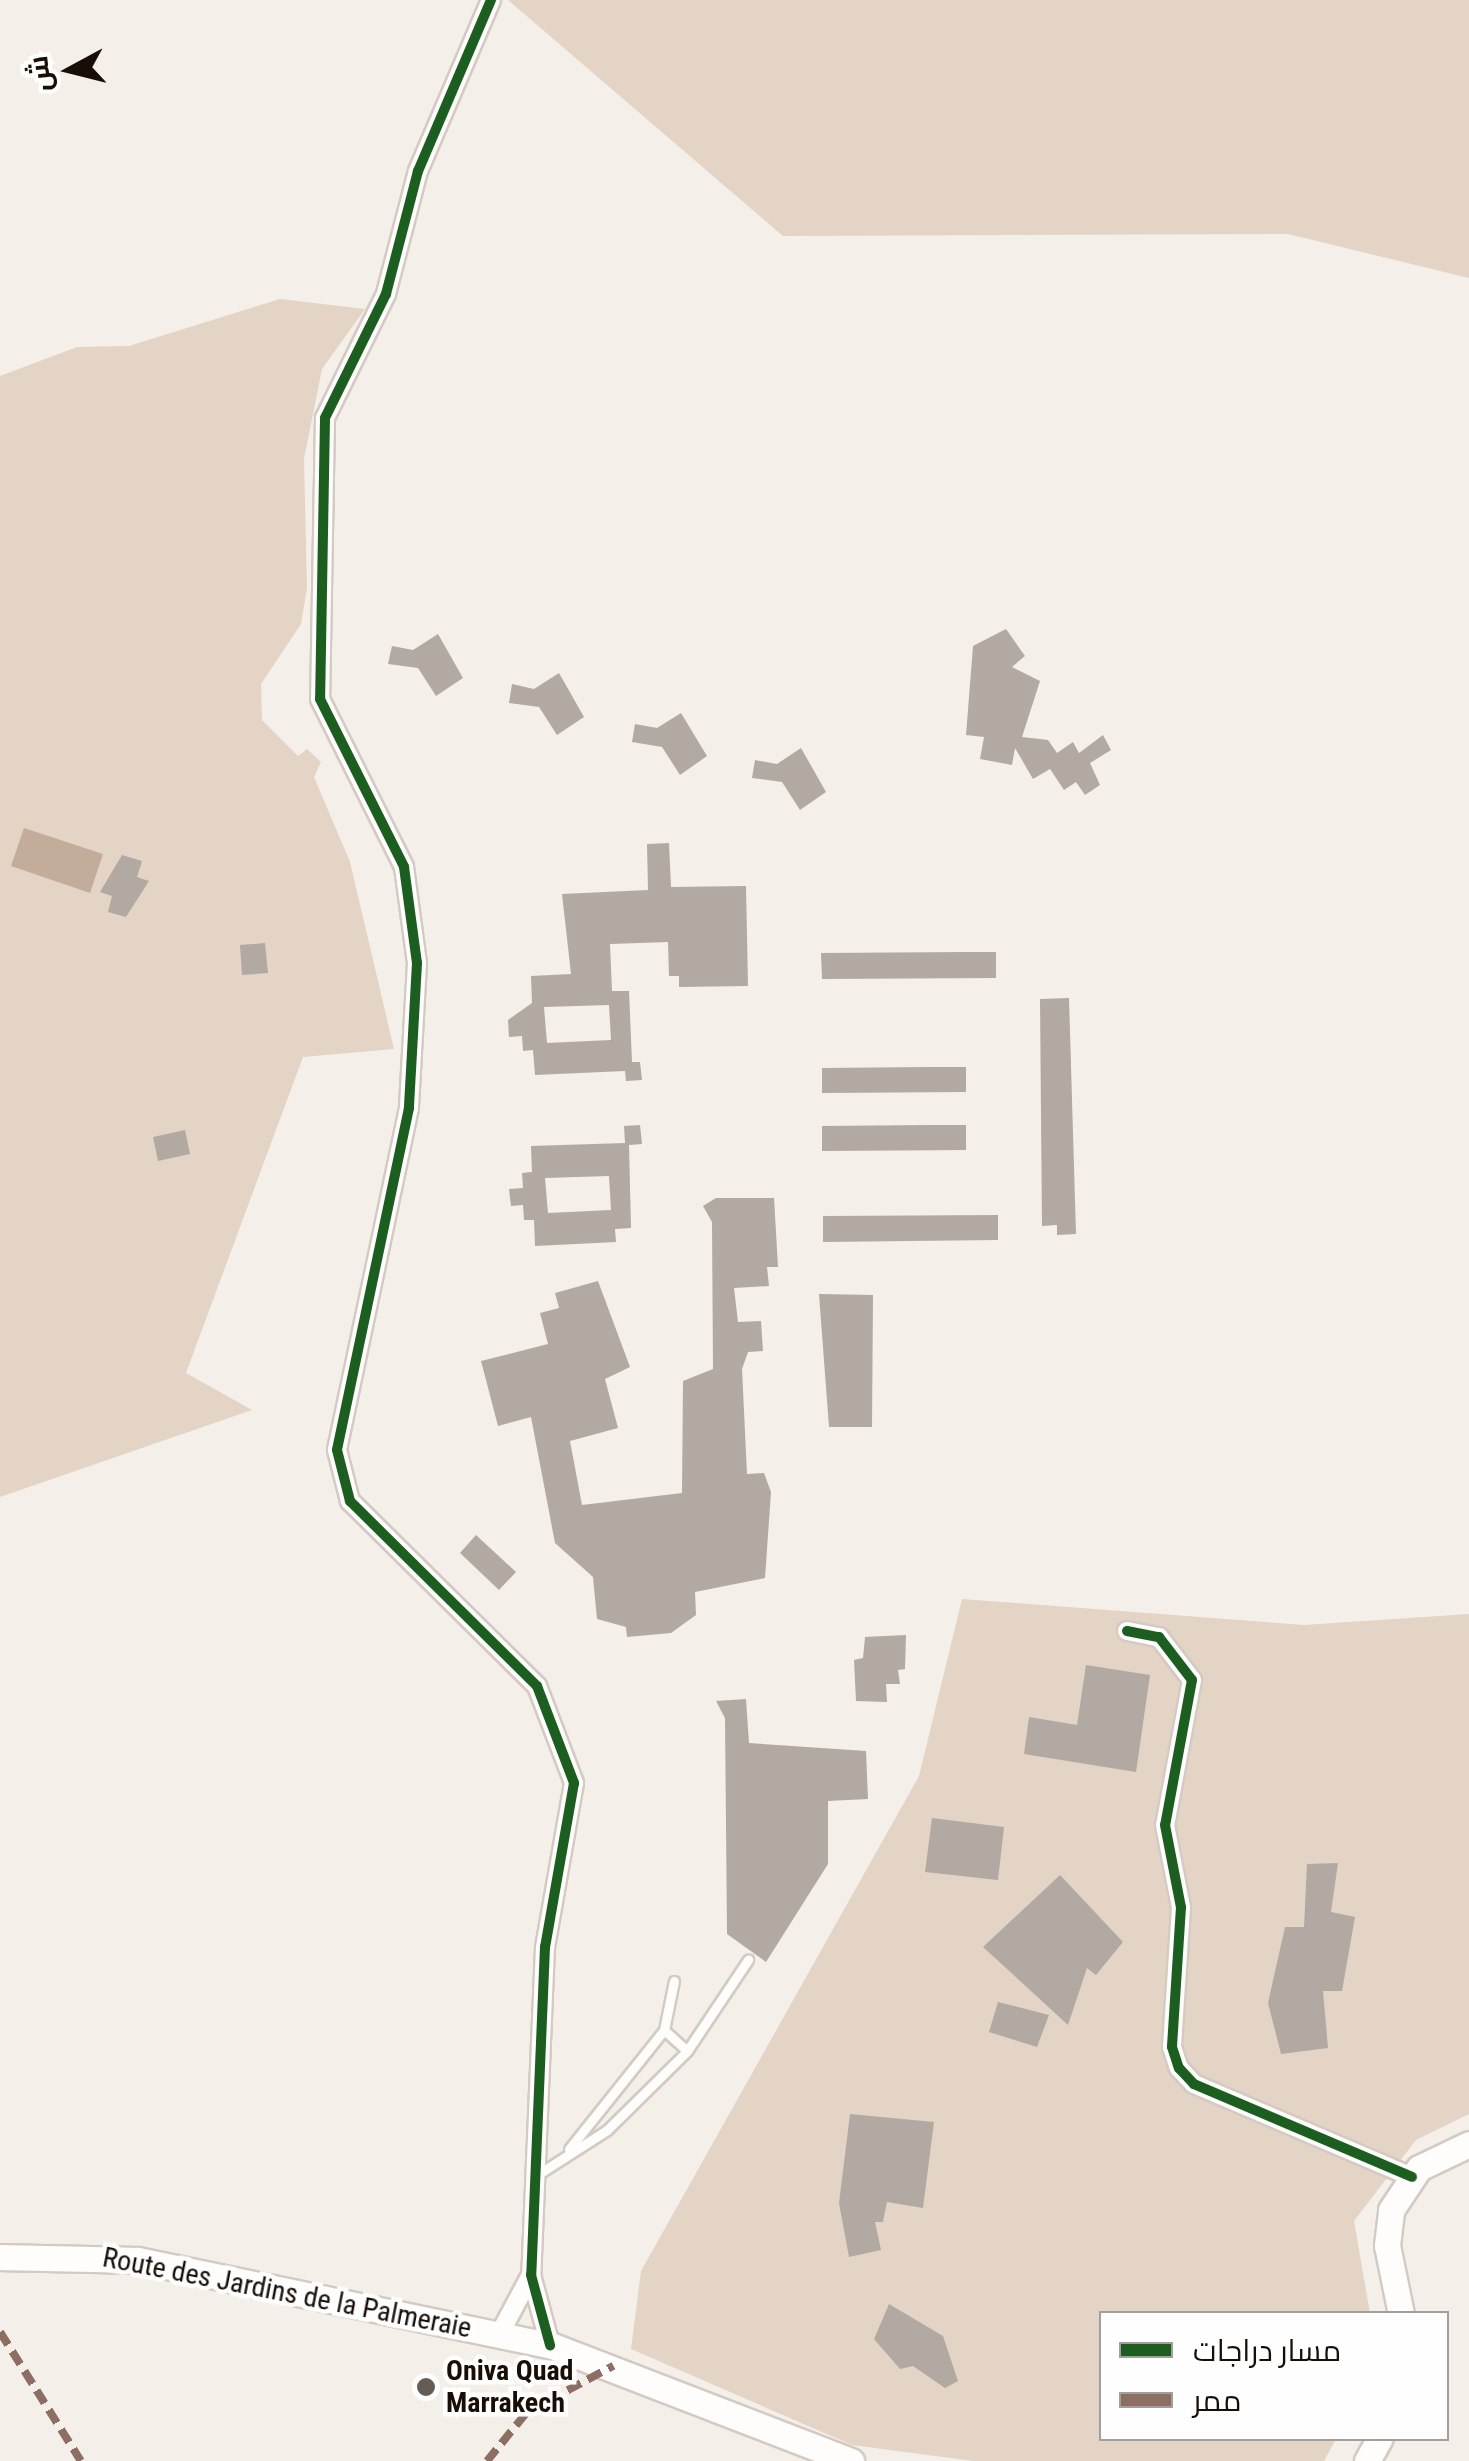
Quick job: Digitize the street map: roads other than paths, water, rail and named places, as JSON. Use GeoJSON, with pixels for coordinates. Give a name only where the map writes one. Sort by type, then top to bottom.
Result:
{"type":"FeatureCollection","features":[{"type":"Feature","properties":{"kind":"street"},"geometry":{"type":"LineString","coordinates":[[491,0],[418,171],[386,294],[325,418],[318,668],[327,720],[381,808],[404,867],[418,963],[409,1108],[338,1480],[372,1524],[513,1654],[537,1686],[574,1783],[548,1914],[530,2275],[550,2346]]}},
{"type":"Feature","properties":{"kind":"street"},"geometry":{"type":"LineString","coordinates":[[1127,1632],[1159,1638],[1192,1680],[1165,1825],[1181,1907],[1172,2047],[1179,2068],[1194,2084],[1412,2178]]}},
{"type":"Feature","properties":{"kind":"street"},"geometry":{"type":"LineString","coordinates":[[1400,2311],[1387,2245],[1391,2210],[1412,2178],[1469,2144]]}},
{"type":"Feature","properties":{"kind":"street","name":"Route des Jardins de la Palmeraie"},"geometry":{"type":"LineString","coordinates":[[0,2257],[138,2260],[550,2346],[850,2461]]}},
{"type":"Feature","properties":{"kind":"street"},"geometry":{"type":"LineString","coordinates":[[498,2335],[530,2275]]}},
{"type":"Feature","properties":{"kind":"lane"},"geometry":{"type":"LineString","coordinates":[[535,2177],[567,2152],[608,2130],[687,2051],[748,1960]]}},
{"type":"Feature","properties":{"kind":"lane"},"geometry":{"type":"LineString","coordinates":[[567,2152],[664,2030],[674,1982]]}},
{"type":"Feature","properties":{"kind":"lane"},"geometry":{"type":"LineString","coordinates":[[664,2030],[687,2051]]}},
{"type":"Feature","properties":{"kind":"place","name":"Oniva Quad Marrakech"},"geometry":{"type":"Point","coordinates":[426,2387]}}]}
